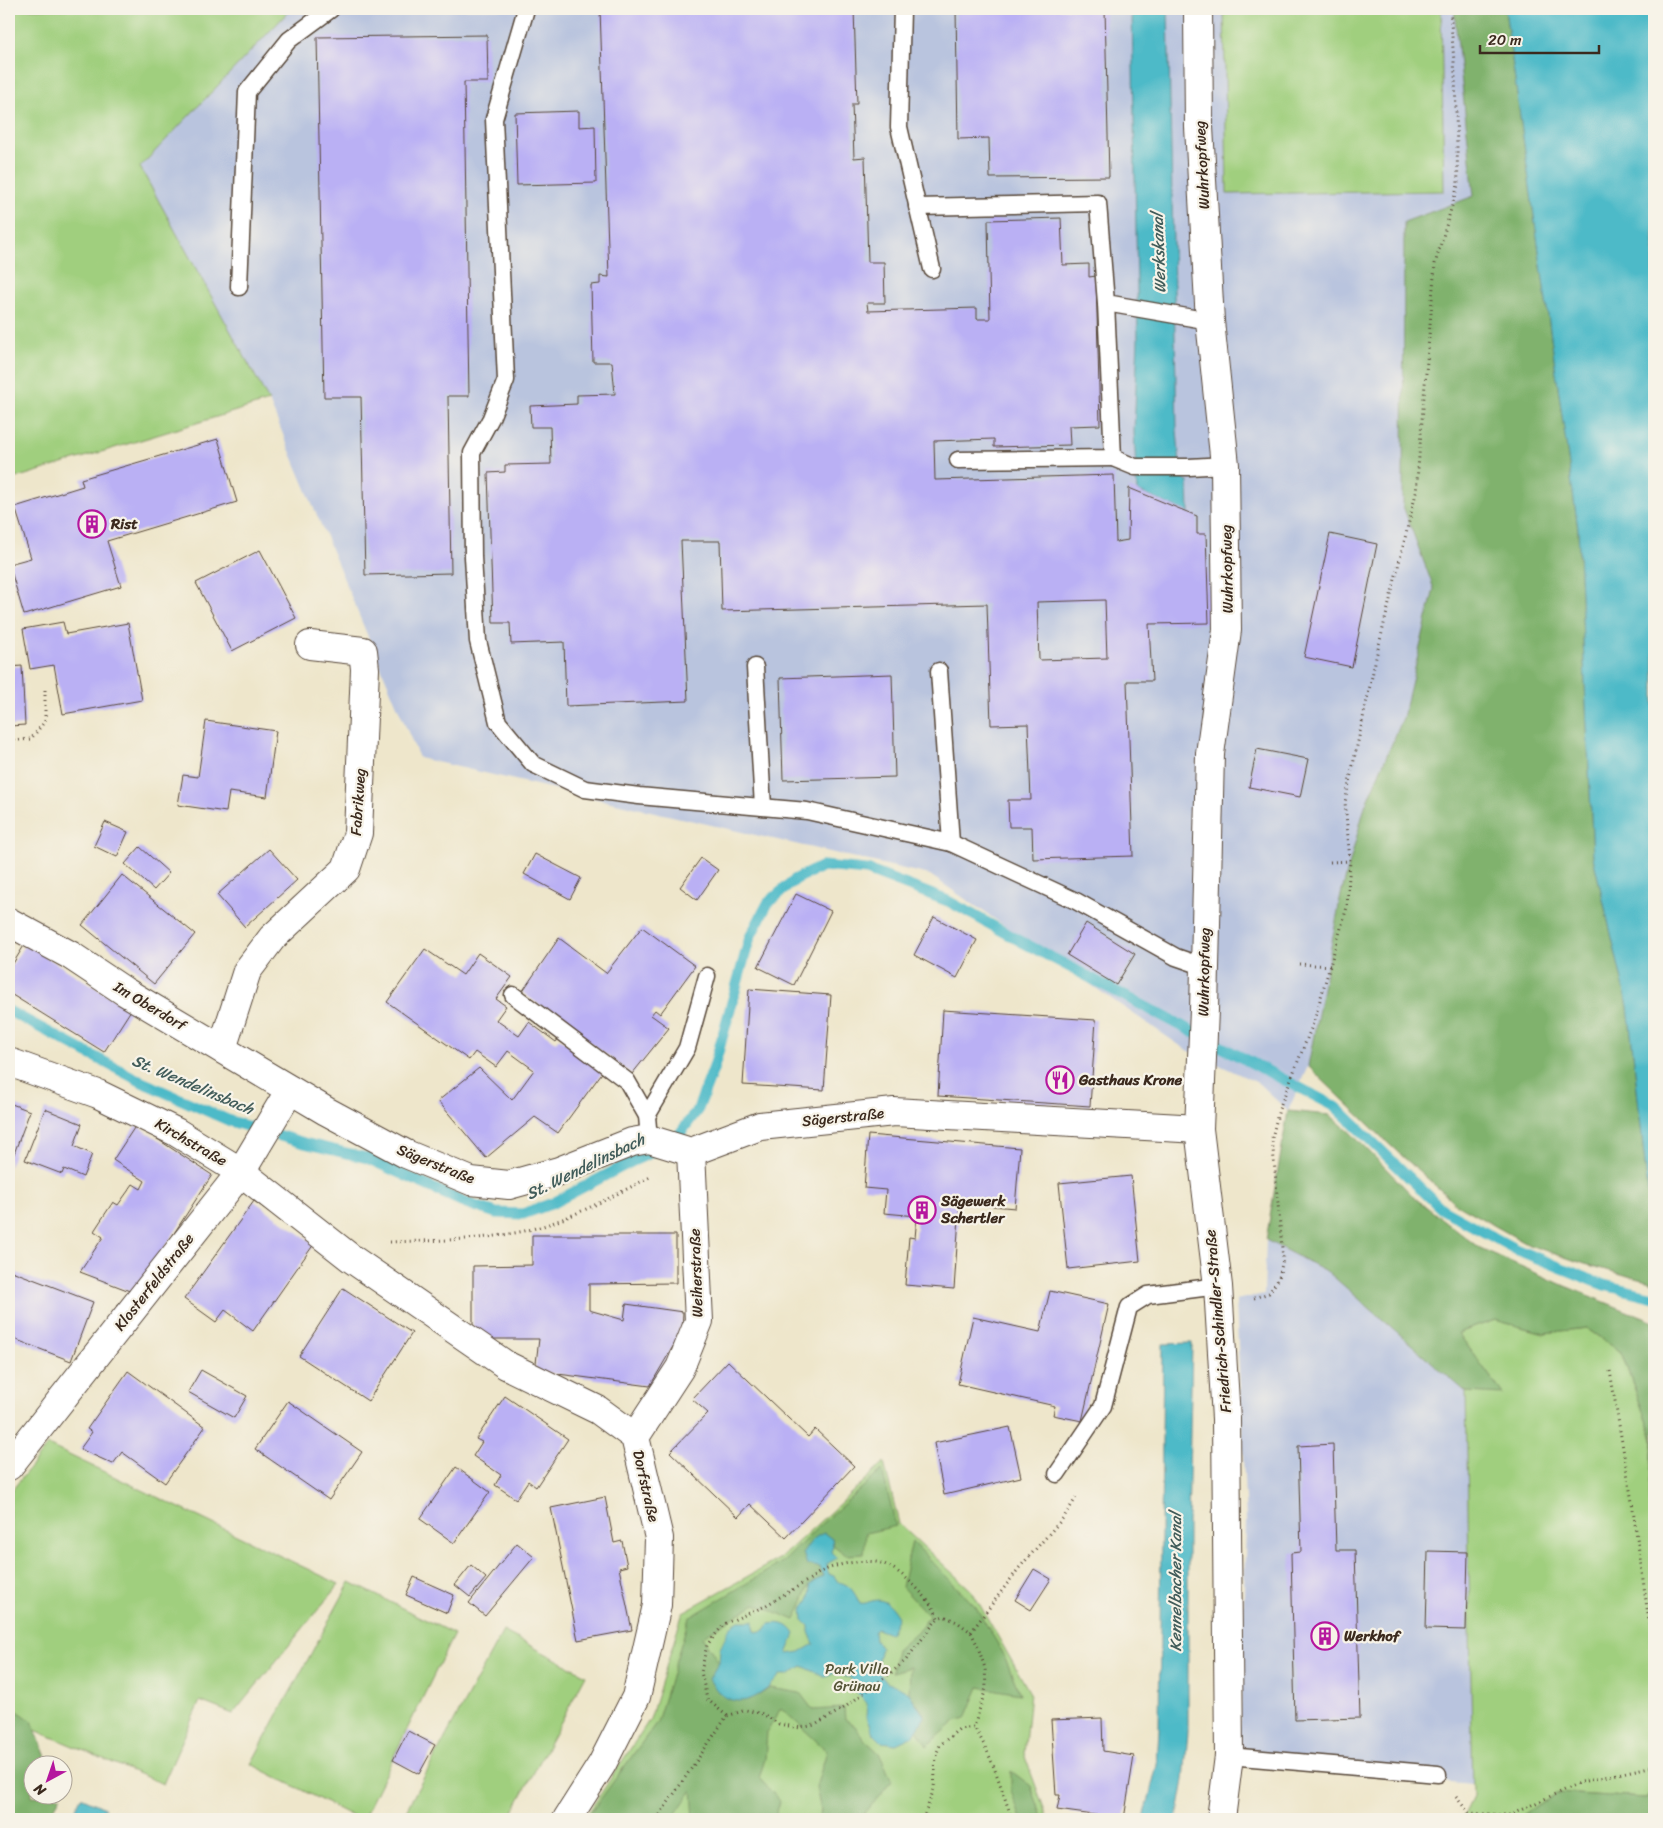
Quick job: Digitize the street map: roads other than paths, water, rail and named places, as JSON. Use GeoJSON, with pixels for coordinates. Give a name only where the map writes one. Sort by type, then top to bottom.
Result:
{"type":"FeatureCollection","features":[{"type":"Feature","properties":{"kind":"street","name":"Wuhrkopfweg"},"geometry":{"type":"LineString","coordinates":[[1198,9],[1197,319],[1226,465],[1228,630],[1210,754],[1204,1010],[1199,1128]]}},
{"type":"Feature","properties":{"kind":"street","name":"Fabrikweg"},"geometry":{"type":"LineString","coordinates":[[222,1049],[246,971],[272,938],[346,869],[358,834],[365,669],[363,651],[310,645]]}},
{"type":"Feature","properties":{"kind":"street","name":"Im Oberdorf"},"geometry":{"type":"LineString","coordinates":[[9,922],[70,955],[124,992],[222,1049],[286,1098]]}},
{"type":"Feature","properties":{"kind":"street","name":"Kirchstraße"},"geometry":{"type":"LineString","coordinates":[[9,1062],[107,1098],[246,1165],[352,1259]]}},
{"type":"Feature","properties":{"kind":"street","name":"Sägerstraße"},"geometry":{"type":"LineString","coordinates":[[286,1098],[326,1112],[406,1154],[471,1181],[509,1185],[559,1171],[632,1142],[648,1128]]}},
{"type":"Feature","properties":{"kind":"street","name":"Klosterfeldstraße"},"geometry":{"type":"LineString","coordinates":[[9,1466],[246,1165],[286,1098]]}},
{"type":"Feature","properties":{"kind":"street","name":"Sägerstraße"},"geometry":{"type":"LineString","coordinates":[[685,1150],[760,1126],[894,1112],[1199,1128]]}},
{"type":"Feature","properties":{"kind":"street"},"geometry":{"type":"LineString","coordinates":[[648,1128],[685,1150]]}},
{"type":"Feature","properties":{"kind":"street","name":"Friedrich-Schindler-Straße"},"geometry":{"type":"LineString","coordinates":[[1199,1128],[1218,1294],[1226,1419],[1228,1756],[1221,1819]]}},
{"type":"Feature","properties":{"kind":"street","name":"Weiherstraße"},"geometry":{"type":"LineString","coordinates":[[635,1437],[680,1368],[699,1321],[685,1150]]}},
{"type":"Feature","properties":{"kind":"street","name":"Dorfstraße"},"geometry":{"type":"LineString","coordinates":[[352,1259],[506,1365],[598,1410],[635,1437],[659,1538],[657,1605],[636,1697],[602,1764],[567,1819]]}},
{"type":"Feature","properties":{"kind":"lane"},"geometry":{"type":"LineString","coordinates":[[239,287],[247,92],[289,40],[331,9]]}},
{"type":"Feature","properties":{"kind":"lane"},"geometry":{"type":"LineString","coordinates":[[526,9],[494,118],[506,380],[491,418],[472,453],[473,558],[478,641],[498,722],[534,764],[585,789],[639,796],[808,811],[951,842],[1076,901],[1176,957],[1205,967]]}},
{"type":"Feature","properties":{"kind":"lane"},"geometry":{"type":"LineString","coordinates":[[902,9],[898,127],[932,269]]}},
{"type":"Feature","properties":{"kind":"lane"},"geometry":{"type":"LineString","coordinates":[[918,207],[1098,203],[1106,303],[1113,458]]}},
{"type":"Feature","properties":{"kind":"lane"},"geometry":{"type":"LineString","coordinates":[[1106,303],[1197,319]]}},
{"type":"Feature","properties":{"kind":"lane"},"geometry":{"type":"LineString","coordinates":[[958,460],[1113,458],[1135,467],[1226,465]]}},
{"type":"Feature","properties":{"kind":"lane"},"geometry":{"type":"LineString","coordinates":[[755,667],[763,807]]}},
{"type":"Feature","properties":{"kind":"lane"},"geometry":{"type":"LineString","coordinates":[[939,671],[951,842]]}},
{"type":"Feature","properties":{"kind":"lane"},"geometry":{"type":"LineString","coordinates":[[648,1128],[687,1048],[707,976]]}},
{"type":"Feature","properties":{"kind":"lane"},"geometry":{"type":"LineString","coordinates":[[514,995],[627,1082],[648,1128]]}},
{"type":"Feature","properties":{"kind":"lane"},"geometry":{"type":"LineString","coordinates":[[1057,1474],[1103,1406],[1129,1307],[1148,1294],[1218,1294]]}},
{"type":"Feature","properties":{"kind":"lane"},"geometry":{"type":"LineString","coordinates":[[1228,1756],[1438,1774]]}},
{"type":"Feature","properties":{"kind":"water","name":"Werkskanal"},"geometry":{"type":"Polygon","coordinates":[[[1132,9],[1168,9],[1177,431],[1181,476],[1188,482],[1189,513],[1137,491],[1134,432],[1138,340],[1132,9]]]}},
{"type":"Feature","properties":{"kind":"water"},"geometry":{"type":"Polygon","coordinates":[[[1505,9],[1654,9],[1654,1248],[1628,1006],[1593,857],[1578,529],[1505,9]]]}},
{"type":"Feature","properties":{"kind":"water","name":"Kennelbacher Kanal"},"geometry":{"type":"Polygon","coordinates":[[[1192,1343],[1188,1525],[1188,1731],[1184,1780],[1177,1819],[1144,1819],[1157,1764],[1159,1729],[1163,1344],[1192,1343]]]}},
{"type":"Feature","properties":{"kind":"water"},"geometry":{"type":"Polygon","coordinates":[[[824,1533],[832,1539],[831,1552],[837,1558],[827,1564],[828,1574],[834,1576],[838,1582],[849,1587],[860,1603],[881,1600],[891,1606],[898,1617],[890,1634],[877,1629],[874,1632],[875,1641],[881,1647],[876,1669],[887,1683],[909,1693],[925,1717],[913,1736],[896,1744],[882,1742],[872,1732],[866,1717],[867,1703],[856,1692],[850,1677],[845,1677],[843,1669],[826,1677],[802,1666],[788,1675],[780,1675],[763,1692],[754,1698],[744,1701],[735,1701],[726,1697],[717,1690],[709,1679],[719,1662],[720,1648],[730,1627],[739,1621],[754,1621],[756,1632],[765,1630],[769,1624],[777,1623],[787,1626],[795,1634],[787,1654],[800,1652],[814,1644],[809,1632],[809,1626],[803,1620],[802,1609],[810,1598],[810,1585],[823,1576],[819,1567],[807,1565],[803,1553],[814,1539],[824,1533]]]}},
{"type":"Feature","properties":{"kind":"water"},"geometry":{"type":"Polygon","coordinates":[[[81,1797],[105,1808],[101,1819],[71,1819],[81,1797]]]}},
{"type":"Feature","properties":{"kind":"waterway","name":"St. Wendelinsbach"},"geometry":{"type":"LineString","coordinates":[[9,1011],[142,1082],[230,1121],[304,1143],[367,1158],[463,1202],[496,1213],[523,1214],[553,1203],[657,1150],[679,1135],[698,1109],[714,1067],[750,937],[768,903],[796,879],[823,866],[867,870],[948,901],[1336,1107],[1442,1209],[1515,1249],[1604,1285],[1654,1297]]}},
{"type":"Feature","properties":{"kind":"place","name":"Rist"},"geometry":{"type":"Point","coordinates":[92,524]}},
{"type":"Feature","properties":{"kind":"place","name":"Gasthaus Krone"},"geometry":{"type":"Point","coordinates":[1060,1080]}},
{"type":"Feature","properties":{"kind":"place","name":"Sägewerk Schertler"},"geometry":{"type":"Point","coordinates":[922,1210]}},
{"type":"Feature","properties":{"kind":"place","name":"Werkhof"},"geometry":{"type":"Point","coordinates":[1325,1636]}},
{"type":"Feature","properties":{"kind":"park label","name":"Park Villa Grünau"},"geometry":{"type":"Point","coordinates":[857,1678]}}]}
